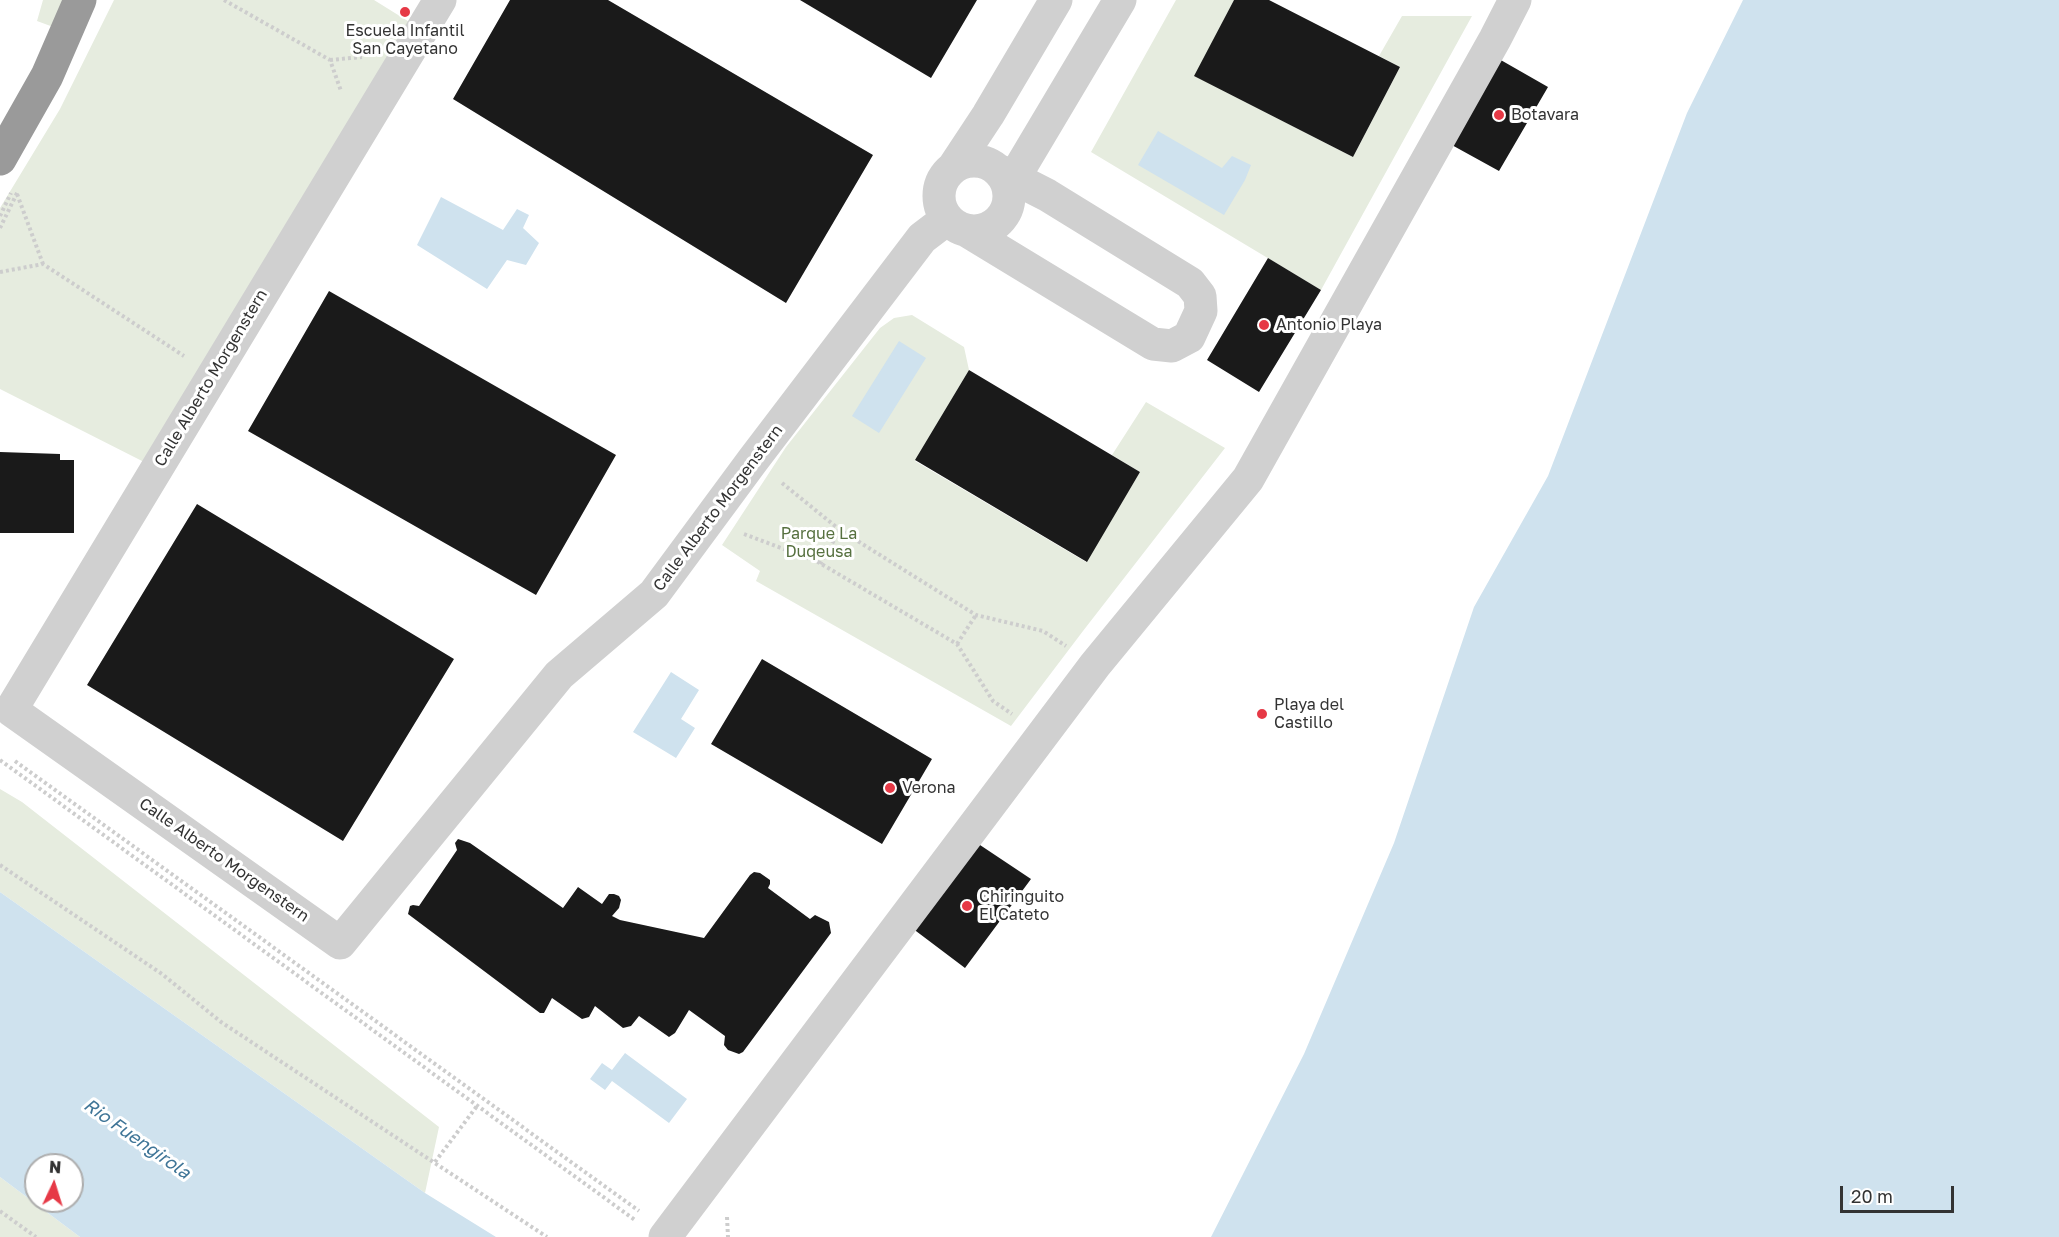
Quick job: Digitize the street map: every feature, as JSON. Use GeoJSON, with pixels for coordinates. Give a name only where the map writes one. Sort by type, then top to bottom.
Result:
{"type":"FeatureCollection","features":[{"type":"Feature","properties":{"kind":"highway"},"geometry":{"type":"LineString","coordinates":[[0,159],[46,76],[80,0]]}},
{"type":"Feature","properties":{"kind":"street","name":"Calle Alberto Morgenstern"},"geometry":{"type":"LineString","coordinates":[[440,0],[11,710],[340,942],[559,675],[654,594],[922,238],[957,225],[978,231],[998,222],[1009,202],[1007,175]]}},
{"type":"Feature","properties":{"kind":"street"},"geometry":{"type":"LineString","coordinates":[[955,165],[979,160],[991,164],[1007,175],[1047,195],[1190,283],[1200,296],[1201,311],[1189,337],[1173,346],[1153,344],[957,225],[940,208],[938,196],[940,184],[946,173],[955,165],[988,115],[1056,0]]}},
{"type":"Feature","properties":{"kind":"street"},"geometry":{"type":"LineString","coordinates":[[1007,175],[1120,0]]}},
{"type":"Feature","properties":{"kind":"street"},"geometry":{"type":"LineString","coordinates":[[663,1231],[1095,665],[1248,479],[1515,0]]}},
{"type":"Feature","properties":{"kind":"path"},"geometry":{"type":"LineString","coordinates":[[224,0],[330,60],[357,137]]}},
{"type":"Feature","properties":{"kind":"path"},"geometry":{"type":"LineString","coordinates":[[17,193],[43,264],[213,375]]}},
{"type":"Feature","properties":{"kind":"path"},"geometry":{"type":"LineString","coordinates":[[0,272],[43,264]]}},
{"type":"Feature","properties":{"kind":"path"},"geometry":{"type":"LineString","coordinates":[[753,460],[840,530],[976,615],[1043,631],[1095,665]]}},
{"type":"Feature","properties":{"kind":"path"},"geometry":{"type":"LineString","coordinates":[[710,520],[820,564],[957,644],[993,700],[1042,736]]}},
{"type":"Feature","properties":{"kind":"path"},"geometry":{"type":"LineString","coordinates":[[820,564],[840,530]]}},
{"type":"Feature","properties":{"kind":"path"},"geometry":{"type":"LineString","coordinates":[[957,644],[976,615]]}},
{"type":"Feature","properties":{"kind":"path"},"geometry":{"type":"LineString","coordinates":[[10,757],[663,1231]]}},
{"type":"Feature","properties":{"kind":"path"},"geometry":{"type":"LineString","coordinates":[[0,760],[650,1231],[663,1231]]}},
{"type":"Feature","properties":{"kind":"path"},"geometry":{"type":"LineString","coordinates":[[0,865],[162,974],[221,1022],[547,1237]]}},
{"type":"Feature","properties":{"kind":"path"},"geometry":{"type":"LineString","coordinates":[[435,1162],[477,1106]]}},
{"type":"Feature","properties":{"kind":"path"},"geometry":{"type":"LineString","coordinates":[[0,1210],[36,1237]]}},
{"type":"Feature","properties":{"kind":"path"},"geometry":{"type":"LineString","coordinates":[[727,1215],[728,1237]]}},
{"type":"Feature","properties":{"kind":"green space"},"geometry":{"type":"Polygon","coordinates":[[[43,0],[64,0],[56,28],[37,21],[43,0]]]}},
{"type":"Feature","properties":{"kind":"green space"},"geometry":{"type":"Polygon","coordinates":[[[114,0],[374,0],[411,23],[146,463],[0,389],[0,208],[60,109],[114,0]]]}},
{"type":"Feature","properties":{"kind":"green space"},"geometry":{"type":"Polygon","coordinates":[[[1176,0],[1234,0],[1195,76],[1353,157],[1400,67],[1379,56],[1402,16],[1472,16],[1321,290],[1091,152],[1176,0]]]}},
{"type":"Feature","properties":{"kind":"green space","name":"Parque La Duqeusa"},"geometry":{"type":"Polygon","coordinates":[[[912,315],[964,347],[969,370],[915,461],[1086,562],[1140,472],[1112,455],[1146,402],[1225,448],[1011,726],[756,581],[760,571],[722,545],[786,447],[880,328],[894,318],[912,315]]]}},
{"type":"Feature","properties":{"kind":"green space"},"geometry":{"type":"Polygon","coordinates":[[[0,789],[22,802],[439,1127],[425,1193],[0,892],[0,789]]]}},
{"type":"Feature","properties":{"kind":"green space"},"geometry":{"type":"Polygon","coordinates":[[[0,1177],[24,1195],[24,1213],[48,1213],[80,1237],[0,1237],[0,1177]]]}},
{"type":"Feature","properties":{"kind":"water"},"geometry":{"type":"Polygon","coordinates":[[[1743,0],[2059,0],[2059,1237],[1211,1237],[1304,1054],[1394,843],[1474,607],[1548,476],[1687,113],[1743,0]]]}},
{"type":"Feature","properties":{"kind":"water"},"geometry":{"type":"Polygon","coordinates":[[[1158,131],[1222,168],[1232,156],[1251,165],[1245,180],[1224,215],[1138,165],[1158,131]]]}},
{"type":"Feature","properties":{"kind":"water"},"geometry":{"type":"Polygon","coordinates":[[[441,197],[503,230],[517,209],[529,215],[523,228],[539,243],[526,265],[507,260],[487,289],[417,245],[441,197]]]}},
{"type":"Feature","properties":{"kind":"water"},"geometry":{"type":"Polygon","coordinates":[[[899,341],[926,358],[879,433],[852,416],[899,341]]]}},
{"type":"Feature","properties":{"kind":"water"},"geometry":{"type":"Polygon","coordinates":[[[671,672],[699,690],[681,719],[695,728],[676,758],[633,732],[671,672]]]}},
{"type":"Feature","properties":{"kind":"water","name":"Rio Fuengirola"},"geometry":{"type":"Polygon","coordinates":[[[0,892],[425,1193],[496,1237],[80,1237],[48,1213],[84,1213],[84,1153],[24,1153],[24,1195],[0,1177],[0,892]]]}},
{"type":"Feature","properties":{"kind":"water"},"geometry":{"type":"Polygon","coordinates":[[[625,1053],[687,1099],[669,1123],[612,1081],[605,1090],[590,1079],[602,1063],[612,1070],[625,1053]]]}},
{"type":"Feature","properties":{"kind":"building"},"geometry":{"type":"Polygon","coordinates":[[[510,0],[608,0],[873,155],[786,303],[453,99],[510,0]]]}},
{"type":"Feature","properties":{"kind":"building"},"geometry":{"type":"Polygon","coordinates":[[[800,0],[977,0],[931,78],[800,0]]]}},
{"type":"Feature","properties":{"kind":"building"},"geometry":{"type":"Polygon","coordinates":[[[1234,0],[1269,0],[1400,67],[1353,157],[1194,76],[1234,0]]]}},
{"type":"Feature","properties":{"kind":"building","name":"Botavara"},"geometry":{"type":"Polygon","coordinates":[[[1499,59],[1548,87],[1499,171],[1450,144],[1499,59]]]}},
{"type":"Feature","properties":{"kind":"building","name":"Antonio Playa"},"geometry":{"type":"Polygon","coordinates":[[[1268,258],[1321,290],[1259,392],[1207,360],[1268,258]]]}},
{"type":"Feature","properties":{"kind":"building"},"geometry":{"type":"Polygon","coordinates":[[[329,291],[616,455],[536,595],[248,431],[329,291]]]}},
{"type":"Feature","properties":{"kind":"building"},"geometry":{"type":"Polygon","coordinates":[[[969,370],[1140,472],[1087,562],[915,460],[969,370]]]}},
{"type":"Feature","properties":{"kind":"building"},"geometry":{"type":"Polygon","coordinates":[[[0,452],[60,454],[60,460],[74,460],[74,533],[0,533],[0,452]]]}},
{"type":"Feature","properties":{"kind":"building"},"geometry":{"type":"Polygon","coordinates":[[[197,504],[454,659],[343,841],[87,685],[197,504]]]}},
{"type":"Feature","properties":{"kind":"building"},"geometry":{"type":"Polygon","coordinates":[[[762,659],[932,759],[882,844],[711,744],[762,659]]]}},
{"type":"Feature","properties":{"kind":"building"},"geometry":{"type":"Polygon","coordinates":[[[458,839],[470,843],[563,908],[578,887],[602,904],[609,894],[614,894],[621,900],[619,908],[612,916],[620,920],[704,938],[754,872],[770,880],[768,888],[810,919],[815,915],[829,922],[831,933],[743,1052],[739,1054],[728,1050],[724,1045],[725,1036],[689,1010],[675,1033],[669,1037],[639,1016],[631,1026],[623,1028],[595,1006],[589,1017],[582,1019],[552,998],[544,1013],[540,1013],[408,914],[410,906],[419,906],[457,850],[455,843],[458,839]]]}},
{"type":"Feature","properties":{"kind":"building"},"geometry":{"type":"Polygon","coordinates":[[[974,841],[1031,879],[965,968],[908,925],[974,841]]]}},
{"type":"Feature","properties":{"kind":"place","name":"Escuela Infantil San Cayetano"},"geometry":{"type":"Point","coordinates":[405,12]}},
{"type":"Feature","properties":{"kind":"place","name":"Botavara"},"geometry":{"type":"Point","coordinates":[1499,115]}},
{"type":"Feature","properties":{"kind":"place","name":"Antonio Playa"},"geometry":{"type":"Point","coordinates":[1264,325]}},
{"type":"Feature","properties":{"kind":"place","name":"Playa del Castillo"},"geometry":{"type":"Point","coordinates":[1262,714]}},
{"type":"Feature","properties":{"kind":"place","name":"Verona"},"geometry":{"type":"Point","coordinates":[890,788]}},
{"type":"Feature","properties":{"kind":"place","name":"Chiringuito El Cateto"},"geometry":{"type":"Point","coordinates":[967,906]}}]}
